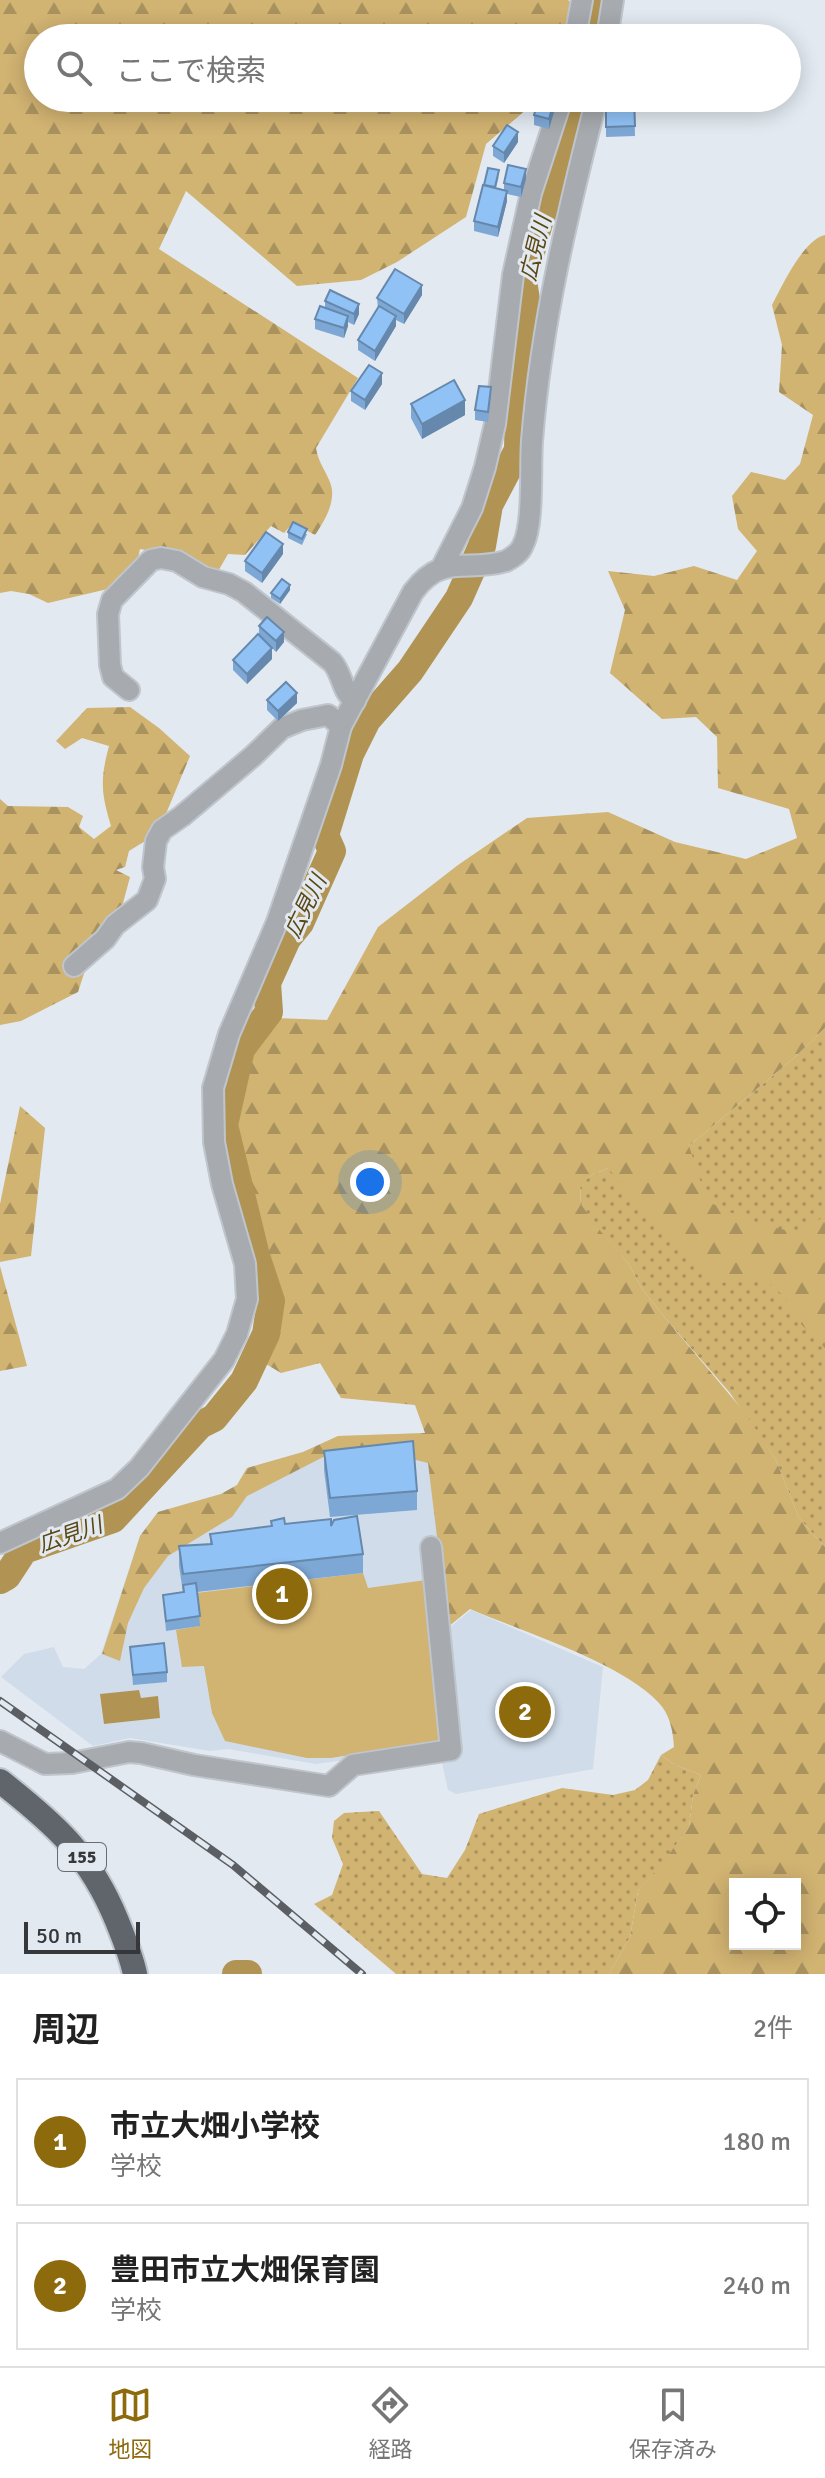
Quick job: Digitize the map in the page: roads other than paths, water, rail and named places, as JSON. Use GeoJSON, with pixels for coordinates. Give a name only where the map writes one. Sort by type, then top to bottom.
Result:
{"type":"FeatureCollection","features":[{"type":"Feature","properties":{"kind":"highway","name":"155"},"geometry":{"type":"LineString","coordinates":[[0,1781],[50,1821],[81,1854],[103,1888],[133,1965]]}},
{"type":"Feature","properties":{"kind":"street"},"geometry":{"type":"LineString","coordinates":[[578,24],[582,0]]}},
{"type":"Feature","properties":{"kind":"street"},"geometry":{"type":"LineString","coordinates":[[609,24],[613,0]]}},
{"type":"Feature","properties":{"kind":"street"},"geometry":{"type":"LineString","coordinates":[[444,568],[472,508],[485,467],[495,424],[513,275],[531,193],[557,112]]}},
{"type":"Feature","properties":{"kind":"street"},"geometry":{"type":"LineString","coordinates":[[0,1543],[117,1489],[139,1468],[224,1360],[237,1334],[247,1299],[245,1264],[222,1184],[214,1142],[213,1088],[229,1034],[277,922],[331,765],[341,726],[413,592],[429,573],[444,568],[492,564],[513,557],[525,543],[532,442],[545,332],[565,229],[594,112]]}},
{"type":"Feature","properties":{"kind":"street"},"geometry":{"type":"LineString","coordinates":[[129,690],[113,677],[108,614],[112,600],[151,560],[161,558],[177,561],[203,577],[244,592],[332,662],[344,691],[355,701]]}},
{"type":"Feature","properties":{"kind":"street"},"geometry":{"type":"LineString","coordinates":[[74,966],[105,939],[115,925],[147,900],[155,879],[156,841],[162,830],[253,756],[282,728],[328,715],[341,726]]}},
{"type":"Feature","properties":{"kind":"street"},"geometry":{"type":"LineString","coordinates":[[0,1741],[45,1764],[72,1763],[129,1752],[329,1786],[353,1765],[451,1750],[431,1547]]}},
{"type":"Feature","properties":{"kind":"waterway","name":"広見川"},"geometry":{"type":"LineString","coordinates":[[587,24],[593,0]]}},
{"type":"Feature","properties":{"kind":"waterway","name":"広見川"},"geometry":{"type":"LineString","coordinates":[[0,1580],[7,1576],[24,1550],[113,1519],[200,1425],[214,1418],[244,1381],[266,1334],[271,1301],[256,1256],[224,1125],[241,1049],[269,1012],[267,983],[287,939],[300,923],[332,851],[325,835],[350,754],[367,720],[410,671],[459,598],[482,546],[489,505],[518,450],[519,397],[526,374],[531,331],[523,281],[539,223],[582,112]]}},
{"type":"Feature","properties":{"kind":"waterway"},"geometry":{"type":"LineString","coordinates":[[236,1974],[248,1974]]}},
{"type":"Feature","properties":{"kind":"railway"},"geometry":{"type":"LineString","coordinates":[[0,1701],[233,1865],[362,1974]]}},
{"type":"Feature","properties":{"kind":"place","name":"市立大畑小学校"},"geometry":{"type":"Point","coordinates":[282,1594]}},
{"type":"Feature","properties":{"kind":"place","name":"豊田市立大畑保育園"},"geometry":{"type":"Point","coordinates":[525,1712]}}]}
